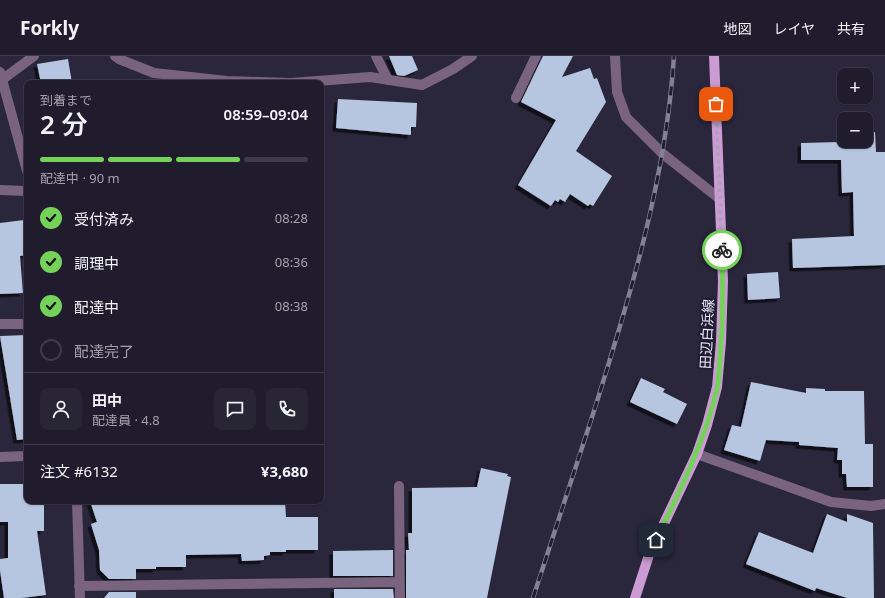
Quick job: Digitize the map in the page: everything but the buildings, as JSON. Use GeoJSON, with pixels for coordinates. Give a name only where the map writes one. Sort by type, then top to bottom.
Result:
{"type":"FeatureCollection","features":[{"type":"Feature","properties":{"kind":"main road","name":"田辺白浜線"},"geometry":{"type":"LineString","coordinates":[[635,598],[649,555],[697,454],[707,425],[717,387],[721,342],[723,281],[714,56]]}},
{"type":"Feature","properties":{"kind":"street"},"geometry":{"type":"LineString","coordinates":[[24,152],[1,75],[34,56]]}},
{"type":"Feature","properties":{"kind":"street"},"geometry":{"type":"LineString","coordinates":[[115,56],[154,73],[211,80]]}},
{"type":"Feature","properties":{"kind":"street"},"geometry":{"type":"LineString","coordinates":[[376,56],[388,80]]}},
{"type":"Feature","properties":{"kind":"street"},"geometry":{"type":"LineString","coordinates":[[324,80],[370,77],[422,85],[453,69],[472,56]]}},
{"type":"Feature","properties":{"kind":"street"},"geometry":{"type":"LineString","coordinates":[[516,98],[536,56]]}},
{"type":"Feature","properties":{"kind":"street"},"geometry":{"type":"LineString","coordinates":[[615,56],[617,92],[626,117],[663,154],[720,199]]}},
{"type":"Feature","properties":{"kind":"street"},"geometry":{"type":"LineString","coordinates":[[0,190],[24,191]]}},
{"type":"Feature","properties":{"kind":"street"},"geometry":{"type":"LineString","coordinates":[[0,324],[24,324]]}},
{"type":"Feature","properties":{"kind":"street"},"geometry":{"type":"LineString","coordinates":[[697,454],[831,502],[871,506],[885,504]]}},
{"type":"Feature","properties":{"kind":"street"},"geometry":{"type":"LineString","coordinates":[[0,457],[24,456]]}},
{"type":"Feature","properties":{"kind":"street"},"geometry":{"type":"LineString","coordinates":[[399,486],[400,598]]}},
{"type":"Feature","properties":{"kind":"street"},"geometry":{"type":"LineString","coordinates":[[77,504],[80,598]]}},
{"type":"Feature","properties":{"kind":"street"},"geometry":{"type":"LineString","coordinates":[[79,586],[399,582]]}},
{"type":"Feature","properties":{"kind":"railway"},"geometry":{"type":"LineString","coordinates":[[533,598],[607,370],[633,282],[655,192],[670,102],[674,56]]}},
{"type":"Feature","properties":{"kind":"way so far"},"geometry":{"type":"LineString","coordinates":[[716,104],[722,250]]}},
{"type":"Feature","properties":{"kind":"route"},"geometry":{"type":"LineString","coordinates":[[656,540],[697,454],[707,425],[717,387],[721,342],[723,281],[722,250]]}}]}
